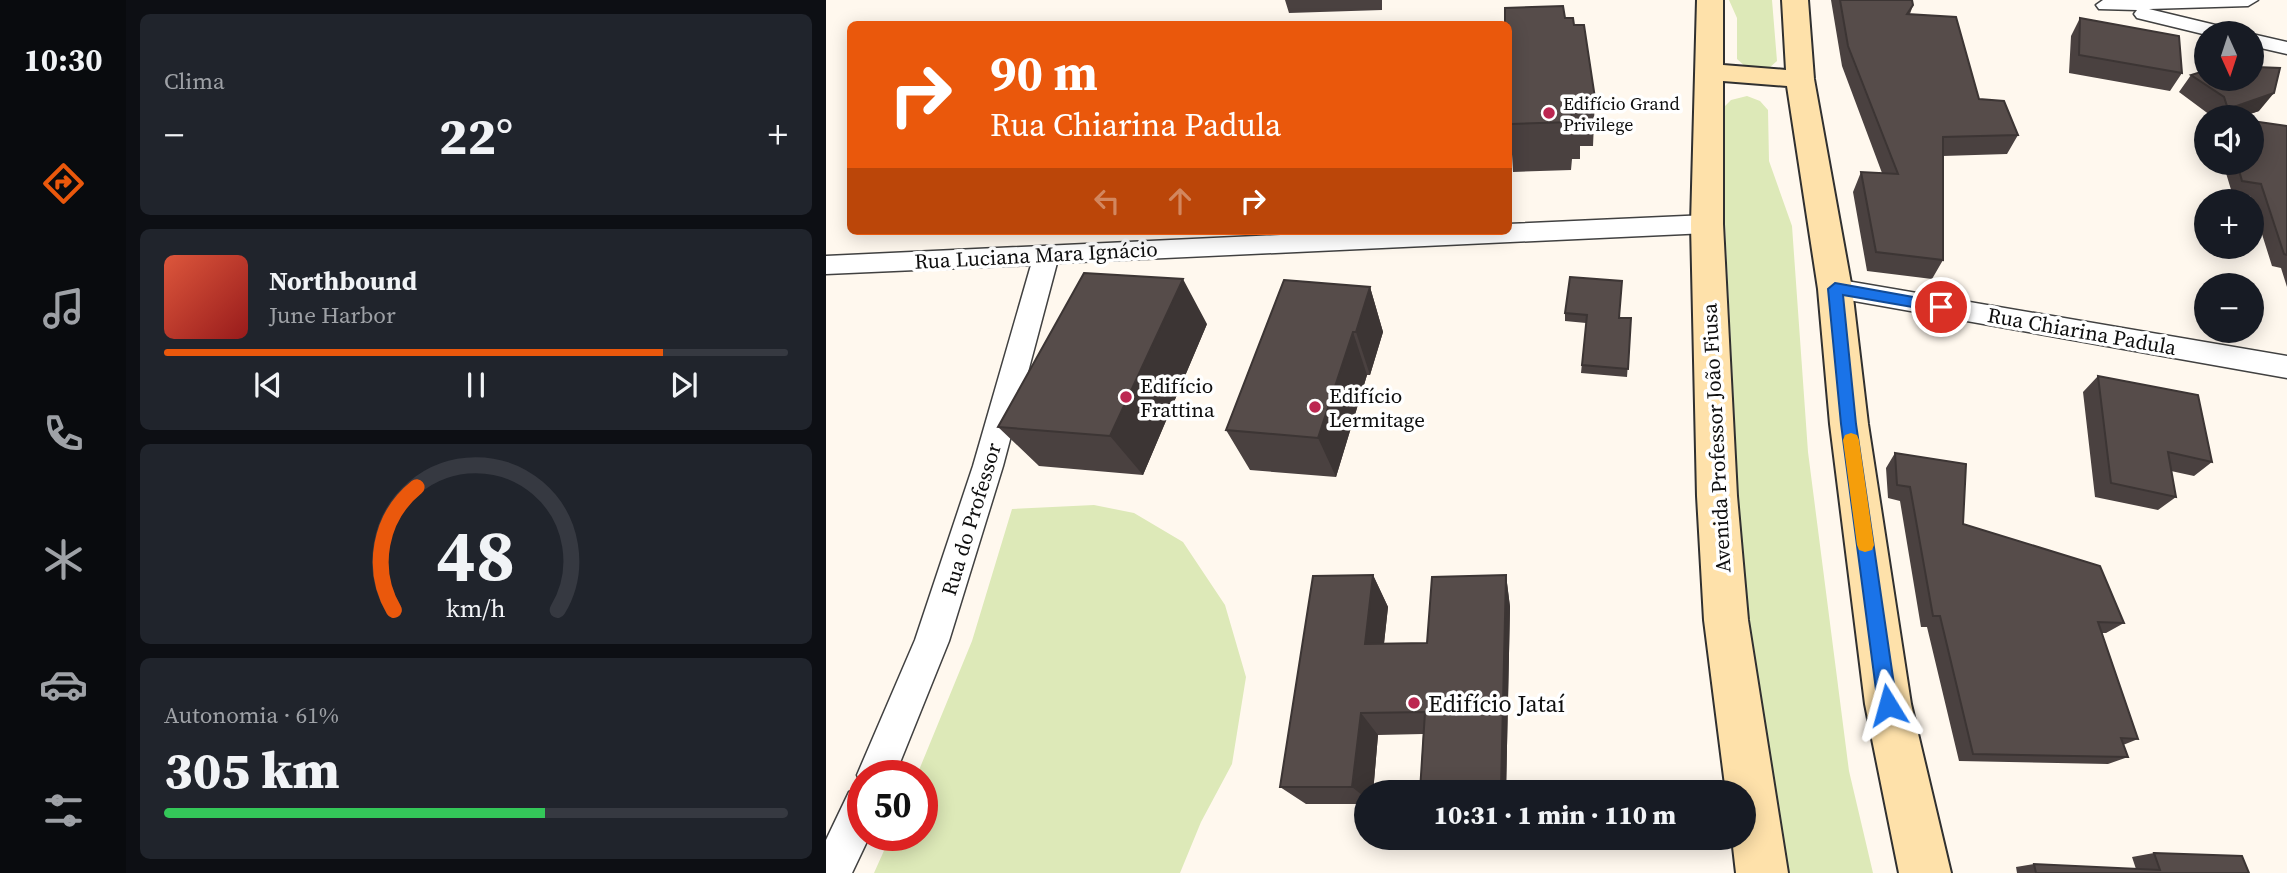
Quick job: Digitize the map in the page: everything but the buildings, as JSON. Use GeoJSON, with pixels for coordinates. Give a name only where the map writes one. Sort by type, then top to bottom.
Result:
{"type":"FeatureCollection","features":[{"type":"Feature","properties":{"kind":"main road","name":"Avenida Professor João Fiusa"},"geometry":{"type":"LineString","coordinates":[[1710,0],[1707,224],[1717,496],[1726,620],[1762,873]]}},
{"type":"Feature","properties":{"kind":"main road"},"geometry":{"type":"LineString","coordinates":[[1795,0],[1800,79],[1835,289],[1849,424],[1888,705],[1925,873]]}},
{"type":"Feature","properties":{"kind":"main road"},"geometry":{"type":"LineString","coordinates":[[1709,72],[1800,79]]}},
{"type":"Feature","properties":{"kind":"street"},"geometry":{"type":"LineString","coordinates":[[2194,26],[2106,5],[2248,0]]}},
{"type":"Feature","properties":{"kind":"street"},"geometry":{"type":"LineString","coordinates":[[2264,43],[2287,48]]}},
{"type":"Feature","properties":{"kind":"street","name":"Rua Luciana Mara Ignácio"},"geometry":{"type":"LineString","coordinates":[[1512,233],[1707,224]]}},
{"type":"Feature","properties":{"kind":"street","name":"Rua Luciana Mara Ignácio"},"geometry":{"type":"LineString","coordinates":[[826,265],[1472,235]]}},
{"type":"Feature","properties":{"kind":"street","name":"Rua do Professor"},"geometry":{"type":"LineString","coordinates":[[882,760],[932,641],[988,466],[1046,255]]}},
{"type":"Feature","properties":{"kind":"street","name":"Rua Chiarina Padula"},"geometry":{"type":"LineString","coordinates":[[1835,289],[2287,367]]}},
{"type":"Feature","properties":{"kind":"street"},"geometry":{"type":"LineString","coordinates":[[831,873],[847,840]]}},
{"type":"Feature","properties":{"kind":"green space"},"geometry":{"type":"Polygon","coordinates":[[[1729,0],[1772,0],[1777,61],[1769,68],[1746,67],[1737,59],[1737,18],[1729,0]]]}},
{"type":"Feature","properties":{"kind":"green space"},"geometry":{"type":"Polygon","coordinates":[[[1747,96],[1760,101],[1768,110],[1769,161],[1792,226],[1808,452],[1849,771],[1873,873],[1787,873],[1743,592],[1725,223],[1724,107],[1731,100],[1747,96]]]}},
{"type":"Feature","properties":{"kind":"green space"},"geometry":{"type":"Polygon","coordinates":[[[1094,505],[1134,513],[1183,542],[1225,605],[1246,677],[1232,764],[1201,822],[1180,873],[874,873],[884,851],[938,851],[938,760],[923,760],[972,641],[1012,509],[1094,505]]]}},
{"type":"Feature","properties":{"kind":"slow traffic"},"geometry":{"type":"LineString","coordinates":[[1851,440],[1865,545]]}},
{"type":"Feature","properties":{"kind":"place","name":"Edifício Grand Privilege"},"geometry":{"type":"Point","coordinates":[1549,113]}},
{"type":"Feature","properties":{"kind":"place","name":"Edifício Frattina"},"geometry":{"type":"Point","coordinates":[1126,397]}},
{"type":"Feature","properties":{"kind":"place","name":"Edifício Lermitage"},"geometry":{"type":"Point","coordinates":[1315,407]}},
{"type":"Feature","properties":{"kind":"place","name":"Edifício Jataí"},"geometry":{"type":"Point","coordinates":[1414,703]}},
{"type":"Feature","properties":{"kind":"route"},"geometry":{"type":"LineString","coordinates":[[1888,705],[1849,424],[1835,289],[1941,307]]}}]}
